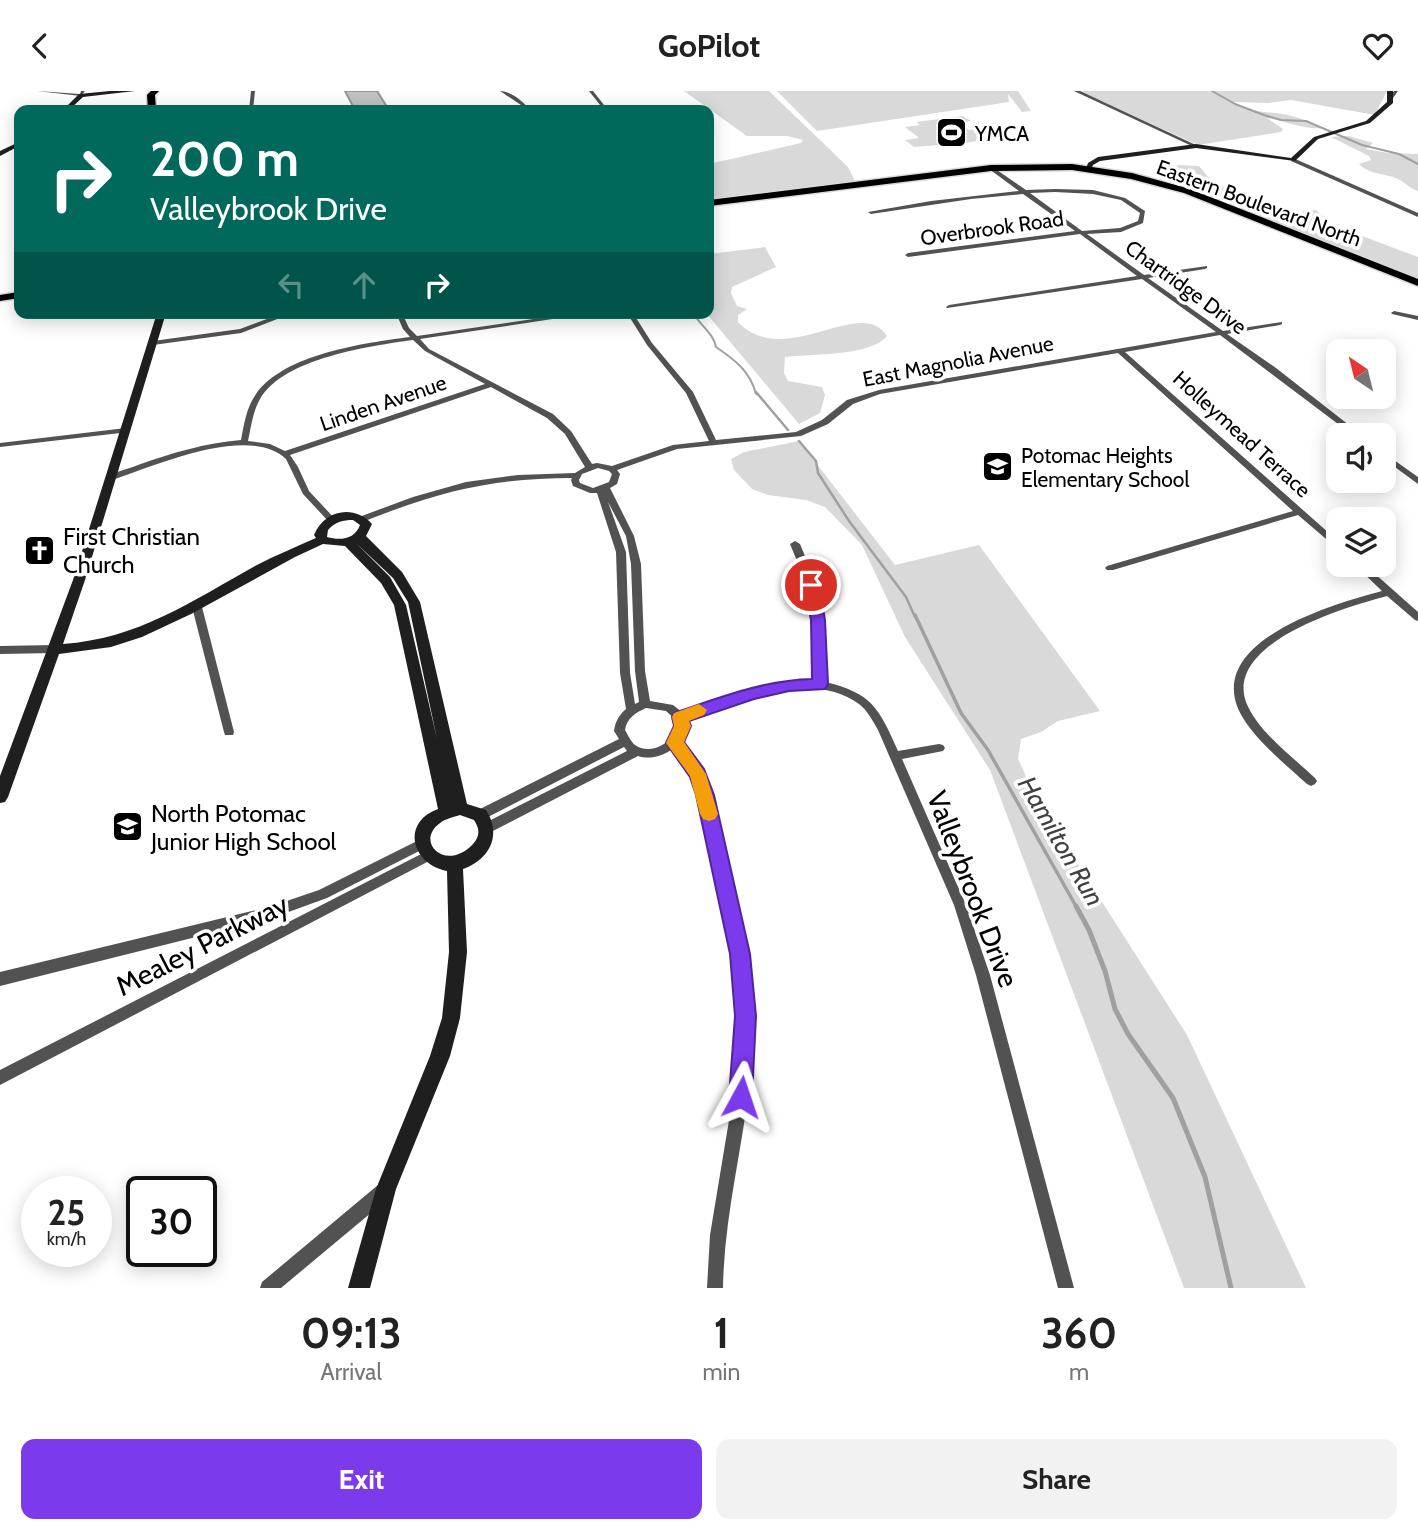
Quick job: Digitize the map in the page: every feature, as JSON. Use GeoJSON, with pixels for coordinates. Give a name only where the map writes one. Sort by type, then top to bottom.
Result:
{"type":"FeatureCollection","features":[{"type":"Feature","properties":{"kind":"main road"},"geometry":{"type":"LineString","coordinates":[[156,91],[161,102]]}},
{"type":"Feature","properties":{"kind":"main road","name":"Eastern Boulevard North"},"geometry":{"type":"LineString","coordinates":[[714,202],[991,168],[1038,166],[1088,169],[1132,176],[1187,191],[1418,283]]}},
{"type":"Feature","properties":{"kind":"street"},"geometry":{"type":"LineString","coordinates":[[39,91],[132,91]]}},
{"type":"Feature","properties":{"kind":"street"},"geometry":{"type":"LineString","coordinates":[[502,91],[524,105]]}},
{"type":"Feature","properties":{"kind":"street"},"geometry":{"type":"LineString","coordinates":[[591,91],[602,105]]}},
{"type":"Feature","properties":{"kind":"street"},"geometry":{"type":"LineString","coordinates":[[1076,91],[1196,146]]}},
{"type":"Feature","properties":{"kind":"street"},"geometry":{"type":"LineString","coordinates":[[1293,160],[1310,142],[1374,119],[1387,107],[1392,93]]}},
{"type":"Feature","properties":{"kind":"street"},"geometry":{"type":"LineString","coordinates":[[1088,169],[1090,164],[1098,159],[1196,146],[1293,160],[1418,215]]}},
{"type":"Feature","properties":{"kind":"street","name":"Chartridge Drive"},"geometry":{"type":"LineString","coordinates":[[991,168],[1273,370],[1342,423]]}},
{"type":"Feature","properties":{"kind":"street","name":"Overbrook Road"},"geometry":{"type":"LineString","coordinates":[[908,255],[1130,228],[1141,222],[1143,212],[1126,199],[1103,193],[1062,189],[1024,192]]}},
{"type":"Feature","properties":{"kind":"street"},"geometry":{"type":"LineString","coordinates":[[871,212],[1024,192]]}},
{"type":"Feature","properties":{"kind":"street"},"geometry":{"type":"LineString","coordinates":[[949,307],[1205,267]]}},
{"type":"Feature","properties":{"kind":"street"},"geometry":{"type":"LineString","coordinates":[[1394,313],[1418,318]]}},
{"type":"Feature","properties":{"kind":"street"},"geometry":{"type":"LineString","coordinates":[[0,797],[3,781],[54,649],[112,478],[160,319]]}},
{"type":"Feature","properties":{"kind":"street"},"geometry":{"type":"LineString","coordinates":[[153,344],[241,331],[274,319]]}},
{"type":"Feature","properties":{"kind":"street"},"geometry":{"type":"LineString","coordinates":[[402,319],[414,339],[443,360],[550,416],[568,433],[590,466]]}},
{"type":"Feature","properties":{"kind":"street"},"geometry":{"type":"LineString","coordinates":[[244,443],[256,398],[273,380],[302,365],[339,352],[549,319]]}},
{"type":"Feature","properties":{"kind":"street"},"geometry":{"type":"LineString","coordinates":[[634,319],[649,344],[689,392],[713,442]]}},
{"type":"Feature","properties":{"kind":"street","name":"East Magnolia Avenue"},"geometry":{"type":"LineString","coordinates":[[612,469],[656,452],[713,442],[798,434],[825,422],[850,402],[879,392],[1280,323]]}},
{"type":"Feature","properties":{"kind":"street","name":"Holleymead Terrace"},"geometry":{"type":"LineString","coordinates":[[1119,350],[1326,536]]}},
{"type":"Feature","properties":{"kind":"street","name":"Linden Avenue"},"geometry":{"type":"LineString","coordinates":[[285,454],[493,384]]}},
{"type":"Feature","properties":{"kind":"street"},"geometry":{"type":"LineString","coordinates":[[0,445],[126,431]]}},
{"type":"Feature","properties":{"kind":"street"},"geometry":{"type":"LineString","coordinates":[[112,478],[200,449],[244,443],[285,454],[293,463],[306,491],[332,520]]}},
{"type":"Feature","properties":{"kind":"street"},"geometry":{"type":"LineString","coordinates":[[1396,464],[1418,481]]}},
{"type":"Feature","properties":{"kind":"street"},"geometry":{"type":"LineString","coordinates":[[323,540],[321,530],[332,520],[349,516],[362,519],[426,494],[478,481],[527,475],[576,475],[590,466],[612,469],[616,479],[603,489],[580,487],[576,484],[576,475]]}},
{"type":"Feature","properties":{"kind":"street"},"geometry":{"type":"LineString","coordinates":[[603,489],[631,536],[636,564],[640,671],[645,704]]}},
{"type":"Feature","properties":{"kind":"street"},"geometry":{"type":"LineString","coordinates":[[603,489],[621,552],[625,673],[631,709]]}},
{"type":"Feature","properties":{"kind":"street"},"geometry":{"type":"LineString","coordinates":[[1110,568],[1299,512]]}},
{"type":"Feature","properties":{"kind":"street"},"geometry":{"type":"LineString","coordinates":[[0,650],[76,649],[126,638],[197,607],[263,568],[323,540],[338,544],[354,540],[365,531],[366,524],[362,519]]}},
{"type":"Feature","properties":{"kind":"street"},"geometry":{"type":"LineString","coordinates":[[354,540],[386,580],[400,605],[453,810]]}},
{"type":"Feature","properties":{"kind":"street"},"geometry":{"type":"LineString","coordinates":[[795,544],[815,602],[820,684]]}},
{"type":"Feature","properties":{"kind":"street"},"geometry":{"type":"LineString","coordinates":[[1372,577],[1418,618]]}},
{"type":"Feature","properties":{"kind":"street"},"geometry":{"type":"LineString","coordinates":[[1311,781],[1255,725],[1239,698],[1241,673],[1247,662],[1262,647],[1301,621],[1352,601],[1389,592]]}},
{"type":"Feature","properties":{"kind":"street"},"geometry":{"type":"LineString","coordinates":[[197,607],[229,732]]}},
{"type":"Feature","properties":{"kind":"street","name":"Valleybrook Drive"},"geometry":{"type":"LineString","coordinates":[[680,717],[753,693],[789,685],[820,684],[850,693],[863,701],[883,729],[960,905],[983,975],[1066,1288]]}},
{"type":"Feature","properties":{"kind":"street"},"geometry":{"type":"LineString","coordinates":[[453,810],[483,821],[637,751],[657,752],[675,743],[682,726],[680,717],[659,704],[645,704],[631,709],[620,723],[619,731],[623,741],[637,751]]}},
{"type":"Feature","properties":{"kind":"street"},"geometry":{"type":"LineString","coordinates":[[483,821],[623,741]]}},
{"type":"Feature","properties":{"kind":"street"},"geometry":{"type":"LineString","coordinates":[[675,743],[698,774],[705,795],[740,954],[746,1016],[739,1114],[714,1263],[715,1288]]}},
{"type":"Feature","properties":{"kind":"street"},"geometry":{"type":"LineString","coordinates":[[895,756],[939,748]]}},
{"type":"Feature","properties":{"kind":"street"},"geometry":{"type":"LineString","coordinates":[[453,810],[427,825],[424,850],[434,861],[455,863],[469,859],[480,850],[486,839],[483,821]]}},
{"type":"Feature","properties":{"kind":"street","name":"Mealey Parkway"},"geometry":{"type":"LineString","coordinates":[[0,979],[283,909],[424,850]]}},
{"type":"Feature","properties":{"kind":"street","name":"Mealey Parkway"},"geometry":{"type":"LineString","coordinates":[[0,1079],[424,850]]}},
{"type":"Feature","properties":{"kind":"street"},"geometry":{"type":"LineString","coordinates":[[359,1288],[386,1189],[440,1056],[451,1018],[458,952],[455,863]]}},
{"type":"Feature","properties":{"kind":"street"},"geometry":{"type":"LineString","coordinates":[[268,1288],[386,1189]]}},
{"type":"Feature","properties":{"kind":"shaded area"},"geometry":{"type":"Polygon","coordinates":[[[684,91],[769,91],[848,167],[855,181],[714,198],[714,163],[801,143],[803,140],[787,136],[747,136],[714,112],[714,105],[704,105],[684,91]]]}},
{"type":"Feature","properties":{"kind":"shaded area"},"geometry":{"type":"Polygon","coordinates":[[[777,91],[1018,91],[1031,111],[1022,112],[1008,94],[1009,102],[817,131],[777,91]]]}},
{"type":"Feature","properties":{"kind":"shaded area"},"geometry":{"type":"Polygon","coordinates":[[[1079,91],[1387,91],[1375,115],[1291,100],[1268,103],[1234,102],[1254,110],[1292,116],[1323,128],[1302,127],[1267,118],[1283,129],[1281,132],[1198,145],[1079,91]]]}},
{"type":"Feature","properties":{"kind":"shaded area","name":"YMCA"},"geometry":{"type":"Polygon","coordinates":[[[963,116],[971,121],[960,123],[969,130],[983,128],[997,137],[966,143],[914,147],[905,140],[919,138],[905,127],[920,125],[916,122],[963,116]]]}},
{"type":"Feature","properties":{"kind":"shaded area"},"geometry":{"type":"Polygon","coordinates":[[[1349,136],[1373,143],[1366,149],[1418,154],[1418,191],[1398,179],[1363,168],[1359,164],[1371,160],[1369,156],[1331,137],[1349,136]]]}},
{"type":"Feature","properties":{"kind":"shaded area"},"geometry":{"type":"Polygon","coordinates":[[[1199,166],[1209,178],[1231,191],[1233,196],[1228,199],[1181,185],[1159,172],[1161,168],[1199,166]]]}},
{"type":"Feature","properties":{"kind":"shaded area"},"geometry":{"type":"Polygon","coordinates":[[[1305,210],[1316,210],[1333,225],[1418,257],[1418,283],[1258,215],[1294,215],[1305,210]]]}},
{"type":"Feature","properties":{"kind":"shaded area"},"geometry":{"type":"Polygon","coordinates":[[[765,247],[776,267],[732,287],[731,293],[737,306],[747,309],[738,315],[738,322],[757,335],[777,339],[799,337],[859,323],[875,325],[887,336],[879,343],[855,351],[785,357],[784,373],[788,381],[822,387],[825,395],[820,413],[799,424],[711,319],[714,319],[714,253],[765,247]]]}},
{"type":"Feature","properties":{"kind":"shaded area"},"geometry":{"type":"Polygon","coordinates":[[[799,441],[895,565],[979,545],[1100,711],[1058,721],[1041,732],[1021,739],[1018,759],[1037,800],[1187,1035],[1306,1288],[1184,1288],[990,770],[905,637],[862,545],[825,507],[806,500],[768,495],[752,489],[734,470],[731,459],[744,452],[799,441]]]}},
{"type":"Feature","properties":{"kind":"building"},"geometry":{"type":"Polygon","coordinates":[[[345,91],[377,91],[386,105],[352,105],[345,91]]]}},
{"type":"Feature","properties":{"kind":"waterway"},"geometry":{"type":"LineString","coordinates":[[1212,91],[1235,104],[1264,115],[1281,120],[1306,121],[1362,145],[1399,154],[1418,164]]}},
{"type":"Feature","properties":{"kind":"waterway","name":"Hamilton Run"},"geometry":{"type":"LineString","coordinates":[[698,319],[713,338],[716,347],[746,372],[756,394]]}},
{"type":"Feature","properties":{"kind":"waterway","name":"Hamilton Run"},"geometry":{"type":"LineString","coordinates":[[756,392],[788,430]]}},
{"type":"Feature","properties":{"kind":"waterway","name":"Hamilton Run"},"geometry":{"type":"LineString","coordinates":[[799,441],[816,461],[818,473],[849,521],[906,597],[915,617]]}},
{"type":"Feature","properties":{"kind":"waterway","name":"Hamilton Run"},"geometry":{"type":"LineString","coordinates":[[915,615],[961,713],[988,750],[1077,908]]}},
{"type":"Feature","properties":{"kind":"waterway","name":"Hamilton Run"},"geometry":{"type":"LineString","coordinates":[[1076,906],[1105,971],[1115,1009],[1128,1034],[1173,1098],[1205,1177],[1231,1288]]}},
{"type":"Feature","properties":{"kind":"slow traffic"},"geometry":{"type":"LineString","coordinates":[[699,710],[680,717],[682,726],[675,743],[698,774],[709,814]]}},
{"type":"Feature","properties":{"kind":"place","name":"YMCA"},"geometry":{"type":"Point","coordinates":[952,133]}},
{"type":"Feature","properties":{"kind":"place","name":"Potomac Heights Elementary School"},"geometry":{"type":"Point","coordinates":[998,467]}},
{"type":"Feature","properties":{"kind":"place","name":"First Christian Church"},"geometry":{"type":"Point","coordinates":[40,550]}},
{"type":"Feature","properties":{"kind":"place","name":"North Potomac Junior High School"},"geometry":{"type":"Point","coordinates":[128,827]}},
{"type":"Feature","properties":{"kind":"route"},"geometry":{"type":"LineString","coordinates":[[741,1097],[746,1016],[740,954],[705,795],[698,774],[675,743],[682,726],[680,717],[753,693],[789,685],[820,684],[818,620],[811,585]]}}]}
